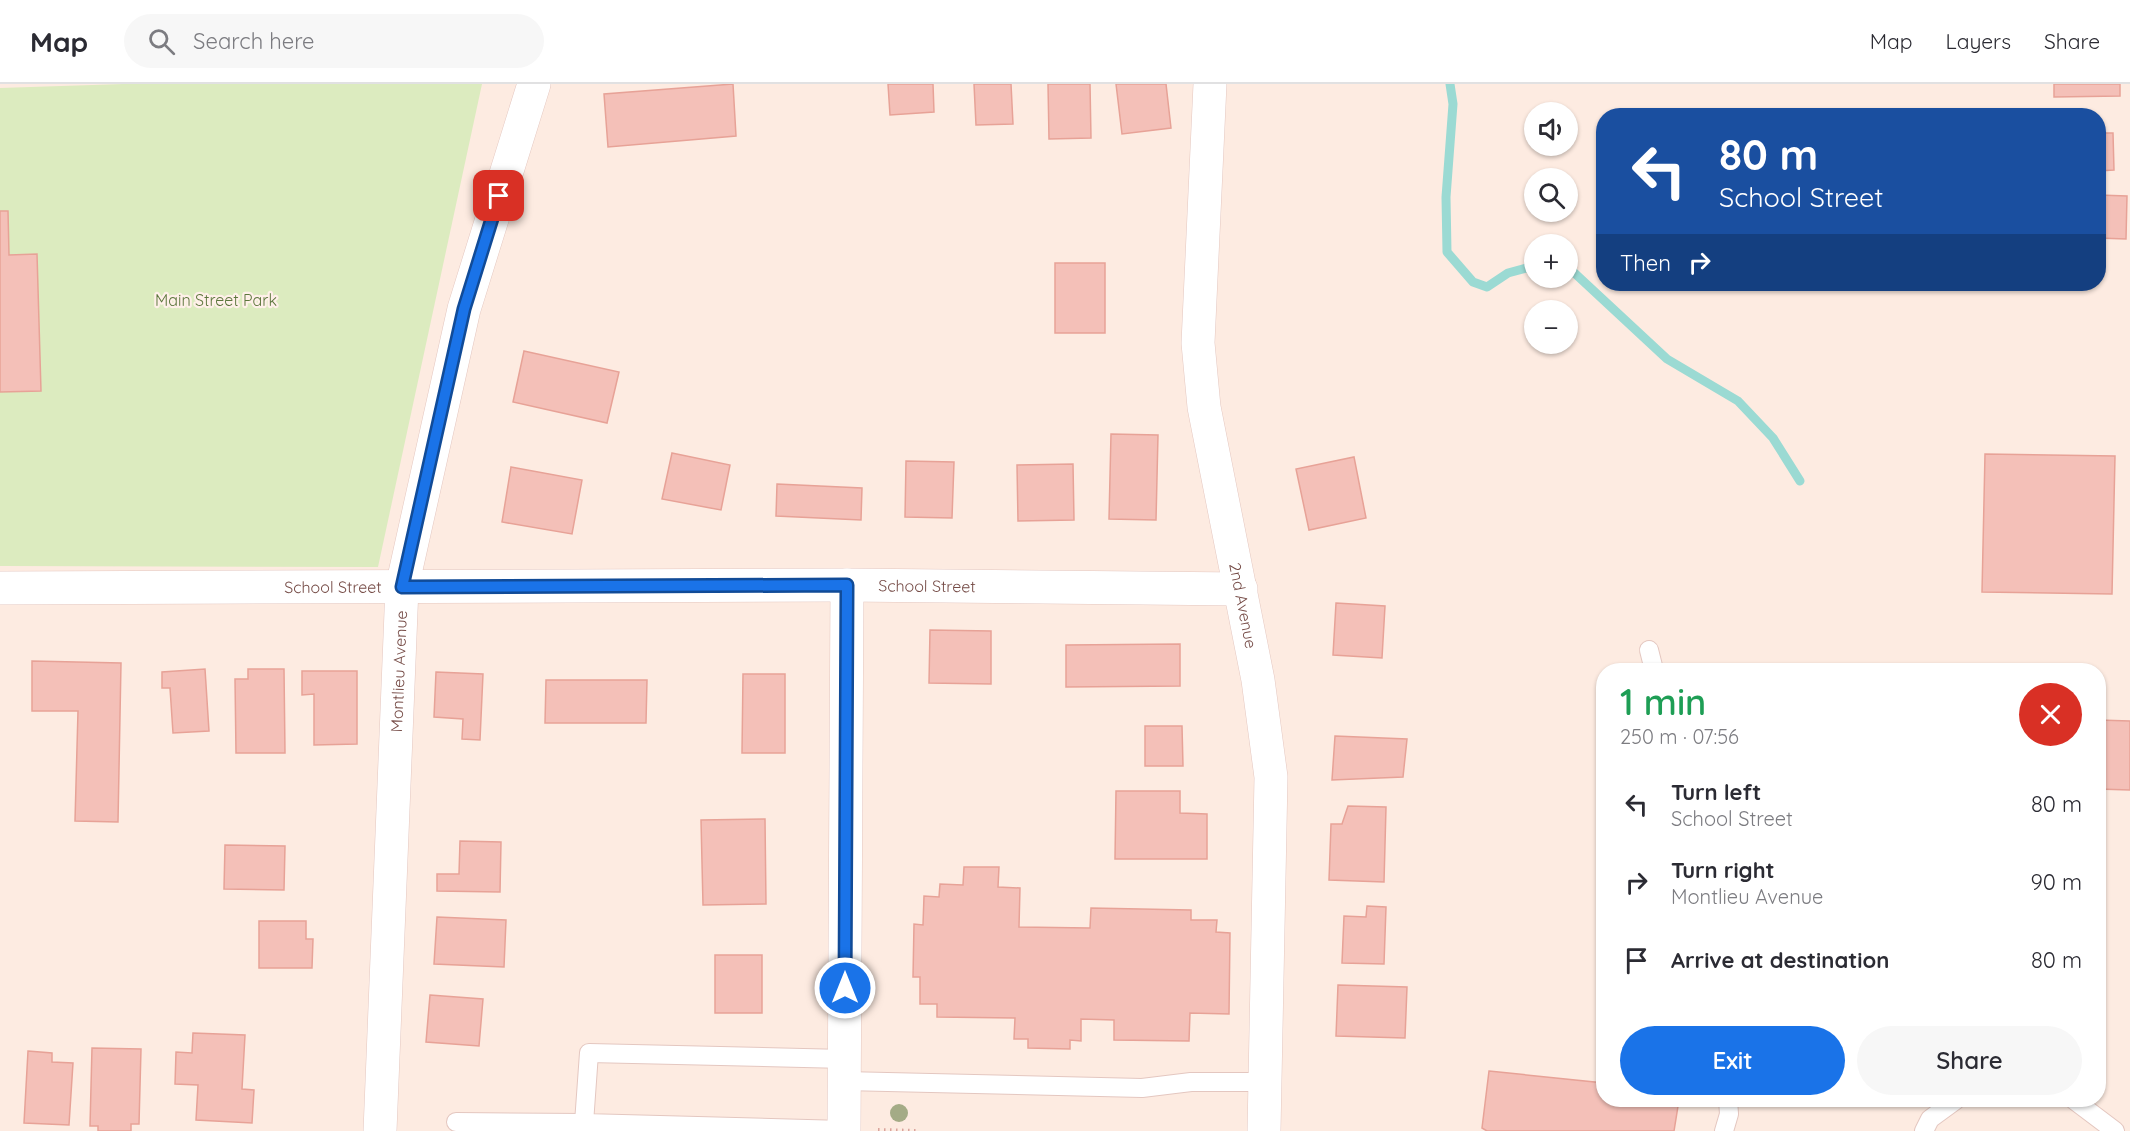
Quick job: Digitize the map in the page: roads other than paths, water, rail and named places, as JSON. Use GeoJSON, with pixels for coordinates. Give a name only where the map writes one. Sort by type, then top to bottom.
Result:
{"type":"FeatureCollection","features":[{"type":"Feature","properties":{"kind":"street","name":"Montlieu Avenue"},"geometry":{"type":"LineString","coordinates":[[380,1131],[402,587],[464,309],[534,84]]}},
{"type":"Feature","properties":{"kind":"street","name":"2nd Avenue"},"geometry":{"type":"LineString","coordinates":[[1210,84],[1198,342],[1204,407],[1241,589],[1271,777],[1264,1131]]}},
{"type":"Feature","properties":{"kind":"street","name":"School Street"},"geometry":{"type":"LineString","coordinates":[[0,588],[847,585],[1241,589]]}},
{"type":"Feature","properties":{"kind":"street"},"geometry":{"type":"LineString","coordinates":[[844,1130],[847,585]]}},
{"type":"Feature","properties":{"kind":"lane"},"geometry":{"type":"LineString","coordinates":[[1649,650],[1652,663]]}},
{"type":"Feature","properties":{"kind":"lane"},"geometry":{"type":"LineString","coordinates":[[584,1127],[589,1053],[1142,1088],[1191,1082],[1265,1082]]}},
{"type":"Feature","properties":{"kind":"lane"},"geometry":{"type":"LineString","coordinates":[[1724,1131],[1728,1107]]}},
{"type":"Feature","properties":{"kind":"lane"},"geometry":{"type":"LineString","coordinates":[[1924,1131],[1930,1119],[1946,1107]]}},
{"type":"Feature","properties":{"kind":"lane"},"geometry":{"type":"LineString","coordinates":[[2083,1107],[2115,1131]]}},
{"type":"Feature","properties":{"kind":"lane"},"geometry":{"type":"LineString","coordinates":[[456,1122],[584,1127],[844,1130]]}},
{"type":"Feature","properties":{"kind":"waterway"},"geometry":{"type":"LineString","coordinates":[[1450,84],[1453,104],[1446,197],[1447,252],[1473,282],[1487,287],[1508,273],[1524,269]]}},
{"type":"Feature","properties":{"kind":"waterway"},"geometry":{"type":"LineString","coordinates":[[1578,276],[1667,359],[1738,401],[1773,438],[1800,481]]}},
{"type":"Feature","properties":{"kind":"park label","name":"Main Street Park"},"geometry":{"type":"Point","coordinates":[216,300]}}]}
